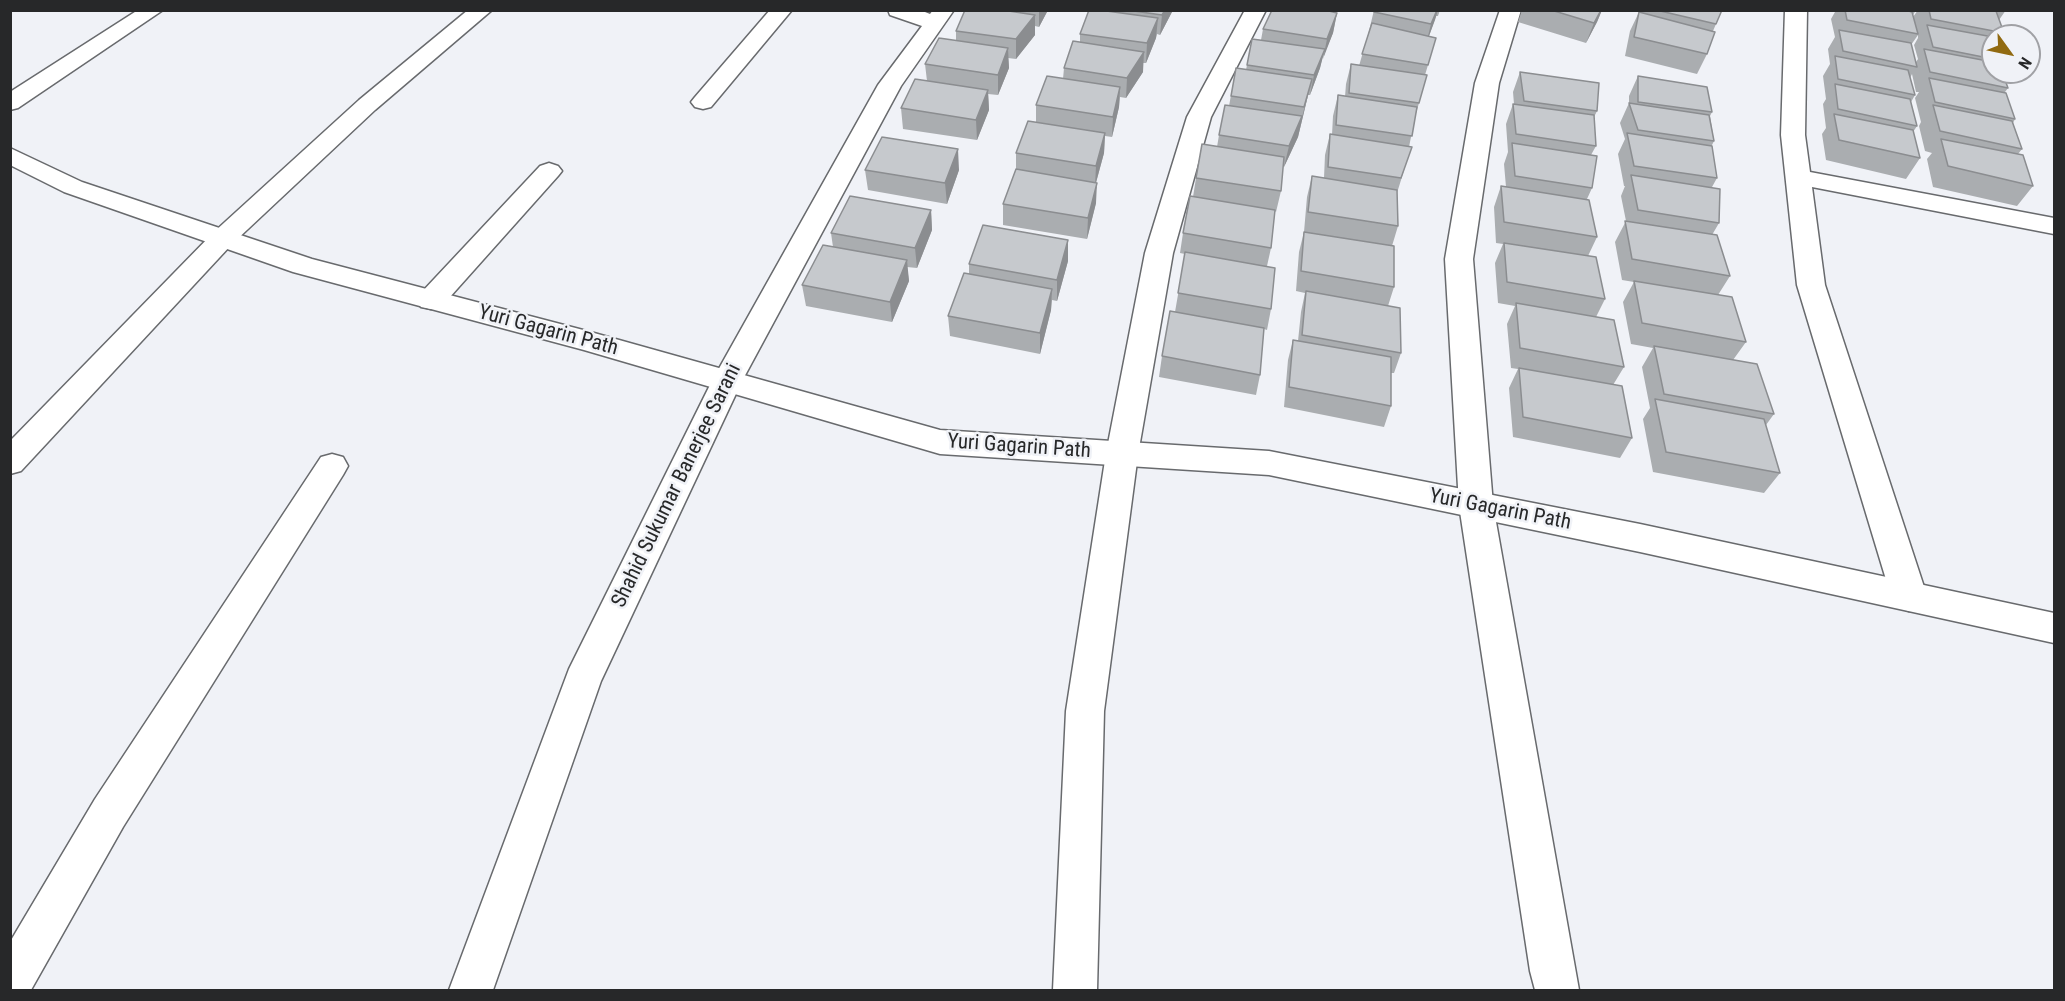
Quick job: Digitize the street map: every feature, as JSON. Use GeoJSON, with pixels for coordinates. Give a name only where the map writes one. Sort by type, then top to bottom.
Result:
{"type":"FeatureCollection","features":[{"type":"Feature","properties":{"kind":"street"},"geometry":{"type":"LineString","coordinates":[[10,103],[153,10]]}},
{"type":"Feature","properties":{"kind":"street"},"geometry":{"type":"LineString","coordinates":[[10,462],[223,238],[367,105],[482,10]]}},
{"type":"Feature","properties":{"kind":"street"},"geometry":{"type":"LineString","coordinates":[[703,102],[782,10]]}},
{"type":"Feature","properties":{"kind":"street"},"geometry":{"type":"LineString","coordinates":[[898,10],[940,17]]}},
{"type":"Feature","properties":{"kind":"street"},"geometry":{"type":"LineString","coordinates":[[1075,990],[1085,711],[1122,454],[1159,254],[1199,117],[1256,10]]}},
{"type":"Feature","properties":{"kind":"street"},"geometry":{"type":"LineString","coordinates":[[1511,10],[1487,83],[1460,259],[1476,505],[1557,990]]}},
{"type":"Feature","properties":{"kind":"street"},"geometry":{"type":"LineString","coordinates":[[1796,10],[1793,135],[1810,285],[1909,596]]}},
{"type":"Feature","properties":{"kind":"street","name":"Shahid Sukumar Banerjee Sarani"},"geometry":{"type":"LineString","coordinates":[[471,990],[582,681],[727,381],[890,85],[940,17]]}},
{"type":"Feature","properties":{"kind":"street","name":"Yuri Gagarin Path"},"geometry":{"type":"LineString","coordinates":[[10,155],[74,187],[303,266],[727,381],[940,442],[1269,463],[2055,628]]}},
{"type":"Feature","properties":{"kind":"street"},"geometry":{"type":"LineString","coordinates":[[431,300],[549,171]]}},
{"type":"Feature","properties":{"kind":"street"},"geometry":{"type":"LineString","coordinates":[[1798,177],[2055,226]]}},
{"type":"Feature","properties":{"kind":"street"},"geometry":{"type":"LineString","coordinates":[[10,985],[109,813],[332,466]]}},
{"type":"Feature","properties":{"kind":"building"},"geometry":{"type":"Polygon","coordinates":[[[965,10],[1002,10],[1035,15],[1016,39],[956,31],[965,10]]]}},
{"type":"Feature","properties":{"kind":"building"},"geometry":{"type":"Polygon","coordinates":[[[1089,10],[1158,18],[1147,43],[1080,34],[1089,10]]]}},
{"type":"Feature","properties":{"kind":"building"},"geometry":{"type":"Polygon","coordinates":[[[1127,10],[1165,10],[1162,15],[1127,10]]]}},
{"type":"Feature","properties":{"kind":"building"},"geometry":{"type":"Polygon","coordinates":[[[1272,10],[1325,10],[1337,13],[1327,39],[1263,29],[1272,10]]]}},
{"type":"Feature","properties":{"kind":"building"},"geometry":{"type":"Polygon","coordinates":[[[1374,10],[1437,10],[1431,24],[1374,12],[1374,10]]]}},
{"type":"Feature","properties":{"kind":"building"},"geometry":{"type":"Polygon","coordinates":[[[1551,10],[1601,10],[1594,23],[1551,10]]]}},
{"type":"Feature","properties":{"kind":"building"},"geometry":{"type":"Polygon","coordinates":[[[1656,10],[1722,10],[1716,24],[1656,10]]]}},
{"type":"Feature","properties":{"kind":"building"},"geometry":{"type":"Polygon","coordinates":[[[1845,10],[1912,12],[1918,34],[1847,20],[1845,10]]]}},
{"type":"Feature","properties":{"kind":"building"},"geometry":{"type":"Polygon","coordinates":[[[1929,10],[1996,11],[2001,24],[1981,24],[1981,29],[1931,19],[1929,10]]]}},
{"type":"Feature","properties":{"kind":"building"},"geometry":{"type":"Polygon","coordinates":[[[1639,12],[1715,32],[1707,54],[1634,37],[1639,12]]]}},
{"type":"Feature","properties":{"kind":"building"},"geometry":{"type":"Polygon","coordinates":[[[1372,23],[1436,38],[1428,65],[1362,54],[1372,23]]]}},
{"type":"Feature","properties":{"kind":"building"},"geometry":{"type":"Polygon","coordinates":[[[1927,25],[1981,35],[1981,57],[1933,47],[1927,25]]]}},
{"type":"Feature","properties":{"kind":"building"},"geometry":{"type":"Polygon","coordinates":[[[1839,30],[1911,43],[1917,67],[1843,51],[1839,30]]]}},
{"type":"Feature","properties":{"kind":"building"},"geometry":{"type":"Polygon","coordinates":[[[939,38],[1008,48],[998,75],[925,64],[939,38]]]}},
{"type":"Feature","properties":{"kind":"building"},"geometry":{"type":"Polygon","coordinates":[[[1252,39],[1325,49],[1314,75],[1247,65],[1252,39]]]}},
{"type":"Feature","properties":{"kind":"building"},"geometry":{"type":"Polygon","coordinates":[[[1073,41],[1144,52],[1127,78],[1064,68],[1073,41]]]}},
{"type":"Feature","properties":{"kind":"building"},"geometry":{"type":"Polygon","coordinates":[[[1924,49],[1981,60],[1981,82],[1930,72],[1924,49]]]}},
{"type":"Feature","properties":{"kind":"building"},"geometry":{"type":"Polygon","coordinates":[[[1835,56],[1908,70],[1915,95],[1838,79],[1835,56]]]}},
{"type":"Feature","properties":{"kind":"building"},"geometry":{"type":"Polygon","coordinates":[[[1351,64],[1427,75],[1419,103],[1349,93],[1351,64]]]}},
{"type":"Feature","properties":{"kind":"building"},"geometry":{"type":"Polygon","coordinates":[[[1236,68],[1312,79],[1304,107],[1231,96],[1236,68]]]}},
{"type":"Feature","properties":{"kind":"building"},"geometry":{"type":"Polygon","coordinates":[[[1520,72],[1599,83],[1597,111],[1524,101],[1520,72]]]}},
{"type":"Feature","properties":{"kind":"building"},"geometry":{"type":"Polygon","coordinates":[[[1047,76],[1120,87],[1113,117],[1036,105],[1047,76]]]}},
{"type":"Feature","properties":{"kind":"building"},"geometry":{"type":"Polygon","coordinates":[[[1638,76],[1707,87],[1712,112],[1638,102],[1638,76]]]}},
{"type":"Feature","properties":{"kind":"building"},"geometry":{"type":"Polygon","coordinates":[[[1929,78],[2006,93],[2015,119],[1935,102],[1929,78]]]}},
{"type":"Feature","properties":{"kind":"building"},"geometry":{"type":"Polygon","coordinates":[[[915,79],[988,90],[976,120],[901,108],[915,79]]]}},
{"type":"Feature","properties":{"kind":"building"},"geometry":{"type":"Polygon","coordinates":[[[1835,84],[1910,99],[1917,126],[1838,109],[1835,84]]]}},
{"type":"Feature","properties":{"kind":"building"},"geometry":{"type":"Polygon","coordinates":[[[1988,84],[2006,84],[2008,88],[1988,84]]]}},
{"type":"Feature","properties":{"kind":"building"},"geometry":{"type":"Polygon","coordinates":[[[1338,95],[1417,107],[1412,136],[1336,125],[1338,95]]]}},
{"type":"Feature","properties":{"kind":"building"},"geometry":{"type":"Polygon","coordinates":[[[1629,103],[1709,115],[1714,141],[1638,130],[1629,103]]]}},
{"type":"Feature","properties":{"kind":"building"},"geometry":{"type":"Polygon","coordinates":[[[1513,104],[1594,115],[1596,146],[1516,134],[1513,104]]]}},
{"type":"Feature","properties":{"kind":"building"},"geometry":{"type":"Polygon","coordinates":[[[1225,105],[1302,116],[1289,146],[1219,135],[1225,105]]]}},
{"type":"Feature","properties":{"kind":"building"},"geometry":{"type":"Polygon","coordinates":[[[1933,105],[2012,121],[2022,149],[1940,131],[1933,105]]]}},
{"type":"Feature","properties":{"kind":"building"},"geometry":{"type":"Polygon","coordinates":[[[1834,114],[1913,130],[1920,158],[1839,140],[1834,114]]]}},
{"type":"Feature","properties":{"kind":"building"},"geometry":{"type":"Polygon","coordinates":[[[1028,121],[1105,133],[1096,166],[1016,153],[1028,121]]]}},
{"type":"Feature","properties":{"kind":"building"},"geometry":{"type":"Polygon","coordinates":[[[1627,133],[1712,146],[1717,178],[1634,166],[1627,133]]]}},
{"type":"Feature","properties":{"kind":"building"},"geometry":{"type":"Polygon","coordinates":[[[1330,134],[1412,147],[1401,178],[1328,167],[1330,134]]]}},
{"type":"Feature","properties":{"kind":"building"},"geometry":{"type":"Polygon","coordinates":[[[882,137],[958,149],[945,183],[865,170],[882,137]]]}},
{"type":"Feature","properties":{"kind":"building"},"geometry":{"type":"Polygon","coordinates":[[[1941,139],[2023,155],[2033,186],[1948,166],[1941,139]]]}},
{"type":"Feature","properties":{"kind":"building"},"geometry":{"type":"Polygon","coordinates":[[[1512,143],[1597,156],[1592,188],[1515,176],[1512,143]]]}},
{"type":"Feature","properties":{"kind":"building"},"geometry":{"type":"Polygon","coordinates":[[[1202,144],[1284,157],[1281,191],[1196,178],[1202,144]]]}},
{"type":"Feature","properties":{"kind":"building"},"geometry":{"type":"Polygon","coordinates":[[[1016,169],[1097,183],[1088,218],[1003,204],[1016,169]]]}},
{"type":"Feature","properties":{"kind":"building"},"geometry":{"type":"Polygon","coordinates":[[[1631,175],[1720,189],[1719,223],[1638,210],[1631,175]]]}},
{"type":"Feature","properties":{"kind":"building"},"geometry":{"type":"Polygon","coordinates":[[[1312,176],[1397,190],[1398,226],[1308,212],[1312,176]]]}},
{"type":"Feature","properties":{"kind":"building"},"geometry":{"type":"Polygon","coordinates":[[[1501,186],[1589,200],[1597,237],[1504,222],[1501,186]]]}},
{"type":"Feature","properties":{"kind":"building"},"geometry":{"type":"Polygon","coordinates":[[[850,196],[931,210],[915,248],[831,233],[850,196]]]}},
{"type":"Feature","properties":{"kind":"building"},"geometry":{"type":"Polygon","coordinates":[[[1190,196],[1275,210],[1271,248],[1183,233],[1190,196]]]}},
{"type":"Feature","properties":{"kind":"building"},"geometry":{"type":"Polygon","coordinates":[[[1625,221],[1717,235],[1730,276],[1632,259],[1625,221]]]}},
{"type":"Feature","properties":{"kind":"building"},"geometry":{"type":"Polygon","coordinates":[[[983,225],[1068,240],[1057,280],[969,264],[983,225]]]}},
{"type":"Feature","properties":{"kind":"building"},"geometry":{"type":"Polygon","coordinates":[[[1304,232],[1394,246],[1394,287],[1301,271],[1304,232]]]}},
{"type":"Feature","properties":{"kind":"building"},"geometry":{"type":"Polygon","coordinates":[[[1504,243],[1596,257],[1605,299],[1507,282],[1504,243]]]}},
{"type":"Feature","properties":{"kind":"building"},"geometry":{"type":"Polygon","coordinates":[[[823,245],[907,260],[890,302],[802,285],[823,245]]]}},
{"type":"Feature","properties":{"kind":"building"},"geometry":{"type":"Polygon","coordinates":[[[1185,252],[1275,268],[1271,309],[1178,293],[1185,252]]]}},
{"type":"Feature","properties":{"kind":"building"},"geometry":{"type":"Polygon","coordinates":[[[964,273],[1052,289],[1040,333],[948,316],[964,273]]]}},
{"type":"Feature","properties":{"kind":"building"},"geometry":{"type":"Polygon","coordinates":[[[1634,281],[1732,297],[1746,342],[1642,323],[1634,281]]]}},
{"type":"Feature","properties":{"kind":"building"},"geometry":{"type":"Polygon","coordinates":[[[1306,291],[1400,308],[1401,353],[1302,335],[1306,291]]]}},
{"type":"Feature","properties":{"kind":"building"},"geometry":{"type":"Polygon","coordinates":[[[1516,303],[1614,320],[1624,367],[1520,348],[1516,303]]]}},
{"type":"Feature","properties":{"kind":"building"},"geometry":{"type":"Polygon","coordinates":[[[1170,311],[1264,328],[1260,375],[1162,356],[1170,311]]]}},
{"type":"Feature","properties":{"kind":"building"},"geometry":{"type":"Polygon","coordinates":[[[1293,340],[1391,357],[1391,406],[1289,387],[1293,340]]]}},
{"type":"Feature","properties":{"kind":"building"},"geometry":{"type":"Polygon","coordinates":[[[1654,346],[1757,364],[1774,414],[1664,394],[1654,346]]]}},
{"type":"Feature","properties":{"kind":"building"},"geometry":{"type":"Polygon","coordinates":[[[1519,368],[1622,386],[1632,438],[1523,417],[1519,368]]]}},
{"type":"Feature","properties":{"kind":"building"},"geometry":{"type":"Polygon","coordinates":[[[1655,399],[1764,419],[1780,473],[1666,452],[1655,399]]]}}]}
